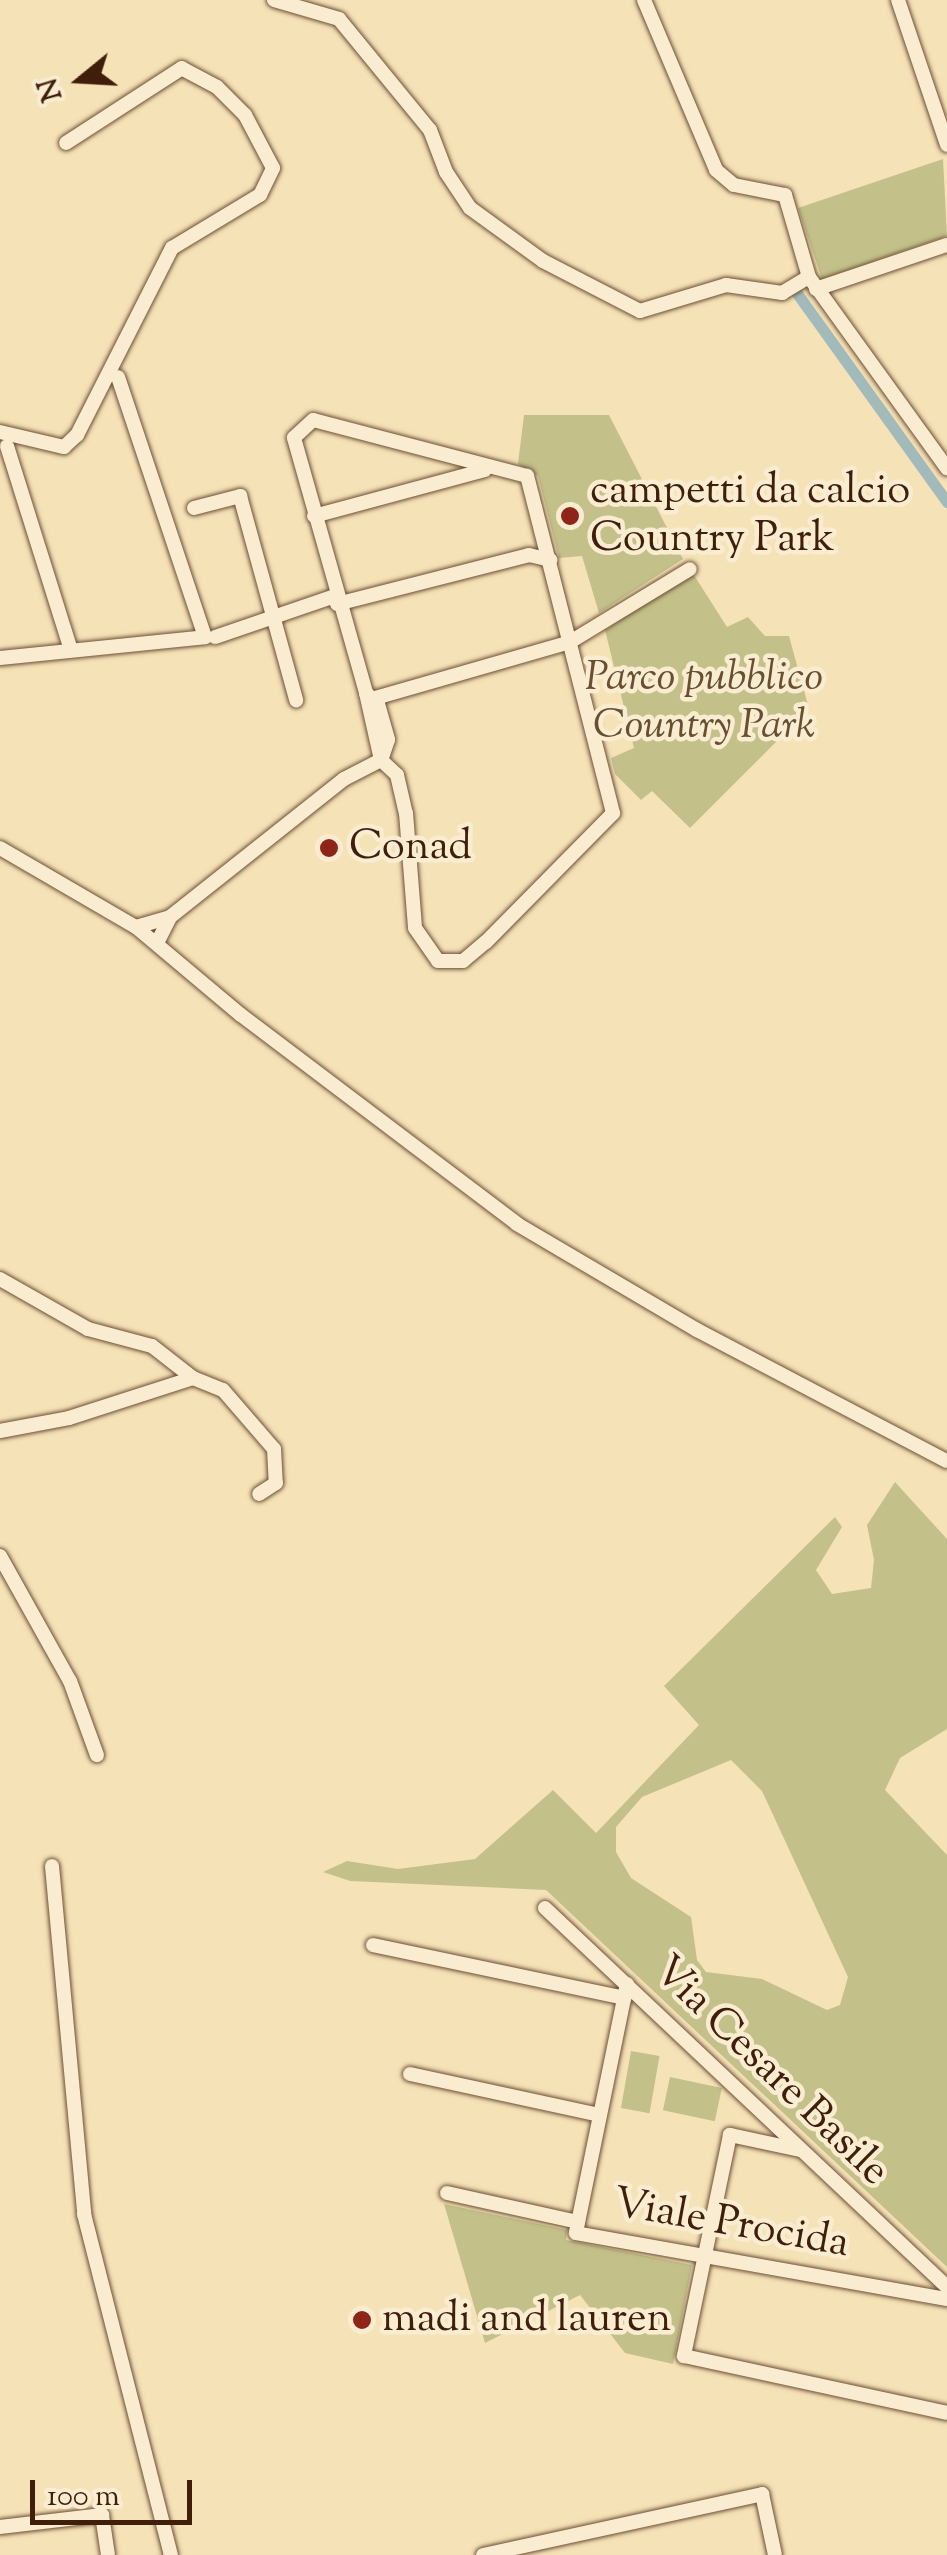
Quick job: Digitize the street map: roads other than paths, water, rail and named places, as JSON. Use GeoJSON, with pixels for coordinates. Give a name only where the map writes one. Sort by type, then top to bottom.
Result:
{"type":"FeatureCollection","features":[{"type":"Feature","properties":{"kind":"street"},"geometry":{"type":"LineString","coordinates":[[274,0],[339,19],[430,130],[452,185],[470,208],[543,261],[640,312],[726,284],[782,293],[947,246]]}},
{"type":"Feature","properties":{"kind":"street"},"geometry":{"type":"LineString","coordinates":[[644,0],[716,170],[734,185],[784,195],[808,283],[947,468]]}},
{"type":"Feature","properties":{"kind":"street"},"geometry":{"type":"LineString","coordinates":[[898,0],[947,145]]}},
{"type":"Feature","properties":{"kind":"street"},"geometry":{"type":"LineString","coordinates":[[66,142],[182,68],[217,87],[245,115],[273,168],[260,194],[172,248],[152,298],[77,434],[64,446],[4,439],[70,648]]}},
{"type":"Feature","properties":{"kind":"street"},"geometry":{"type":"LineString","coordinates":[[0,658],[205,637],[118,377]]}},
{"type":"Feature","properties":{"kind":"street"},"geometry":{"type":"LineString","coordinates":[[306,421],[486,470],[527,476],[613,813],[463,961],[438,961],[416,928],[406,813],[396,775],[381,760],[370,695],[336,600],[314,516],[294,438],[306,421]]}},
{"type":"Feature","properties":{"kind":"street"},"geometry":{"type":"LineString","coordinates":[[314,516],[486,470]]}},
{"type":"Feature","properties":{"kind":"street"},"geometry":{"type":"LineString","coordinates":[[194,508],[240,496],[296,700]]}},
{"type":"Feature","properties":{"kind":"street"},"geometry":{"type":"LineString","coordinates":[[215,637],[261,626],[274,614],[529,555],[550,560]]}},
{"type":"Feature","properties":{"kind":"street"},"geometry":{"type":"LineString","coordinates":[[370,695],[570,642],[690,569]]}},
{"type":"Feature","properties":{"kind":"street"},"geometry":{"type":"LineString","coordinates":[[136,926],[170,916],[344,778],[381,760]]}},
{"type":"Feature","properties":{"kind":"street"},"geometry":{"type":"LineString","coordinates":[[0,848],[136,926],[517,1224],[697,1330],[947,1462]]}},
{"type":"Feature","properties":{"kind":"street"},"geometry":{"type":"LineString","coordinates":[[157,943],[170,916]]}},
{"type":"Feature","properties":{"kind":"street"},"geometry":{"type":"LineString","coordinates":[[0,1279],[88,1329],[152,1346],[193,1378],[223,1390],[274,1450],[276,1484],[259,1494]]}},
{"type":"Feature","properties":{"kind":"street"},"geometry":{"type":"LineString","coordinates":[[0,1432],[69,1418],[193,1378]]}},
{"type":"Feature","properties":{"kind":"street"},"geometry":{"type":"LineString","coordinates":[[0,1556],[70,1681],[97,1755]]}},
{"type":"Feature","properties":{"kind":"street"},"geometry":{"type":"LineString","coordinates":[[52,1866],[84,2214],[171,2555]]}},
{"type":"Feature","properties":{"kind":"street","name":"Via Cesare Basile"},"geometry":{"type":"LineString","coordinates":[[545,1908],[625,1991],[947,2286]]}},
{"type":"Feature","properties":{"kind":"street"},"geometry":{"type":"LineString","coordinates":[[373,1945],[625,1991]]}},
{"type":"Feature","properties":{"kind":"street","name":"Viale Procida"},"geometry":{"type":"LineString","coordinates":[[625,1991],[576,2233],[947,2298]]}},
{"type":"Feature","properties":{"kind":"street"},"geometry":{"type":"LineString","coordinates":[[410,2074],[600,2115]]}},
{"type":"Feature","properties":{"kind":"street"},"geometry":{"type":"LineString","coordinates":[[800,2150],[730,2135],[684,2356],[947,2413]]}},
{"type":"Feature","properties":{"kind":"street"},"geometry":{"type":"LineString","coordinates":[[446,2194],[578,2222]]}},
{"type":"Feature","properties":{"kind":"street"},"geometry":{"type":"LineString","coordinates":[[483,2555],[762,2494],[775,2555]]}},
{"type":"Feature","properties":{"kind":"street"},"geometry":{"type":"LineString","coordinates":[[0,2527],[25,2519],[51,2524],[102,2515],[108,2555]]}},
{"type":"Feature","properties":{"kind":"waterway"},"geometry":{"type":"LineString","coordinates":[[796,292],[947,502]]}},
{"type":"Feature","properties":{"kind":"place","name":"campetti da calcio Country Park"},"geometry":{"type":"Point","coordinates":[570,516]}},
{"type":"Feature","properties":{"kind":"place","name":"Conad"},"geometry":{"type":"Point","coordinates":[329,848]}},
{"type":"Feature","properties":{"kind":"place","name":"madi and lauren"},"geometry":{"type":"Point","coordinates":[362,2320]}},
{"type":"Feature","properties":{"kind":"park label","name":"Parco pubblico Country Park"},"geometry":{"type":"Point","coordinates":[704,703]}}]}
